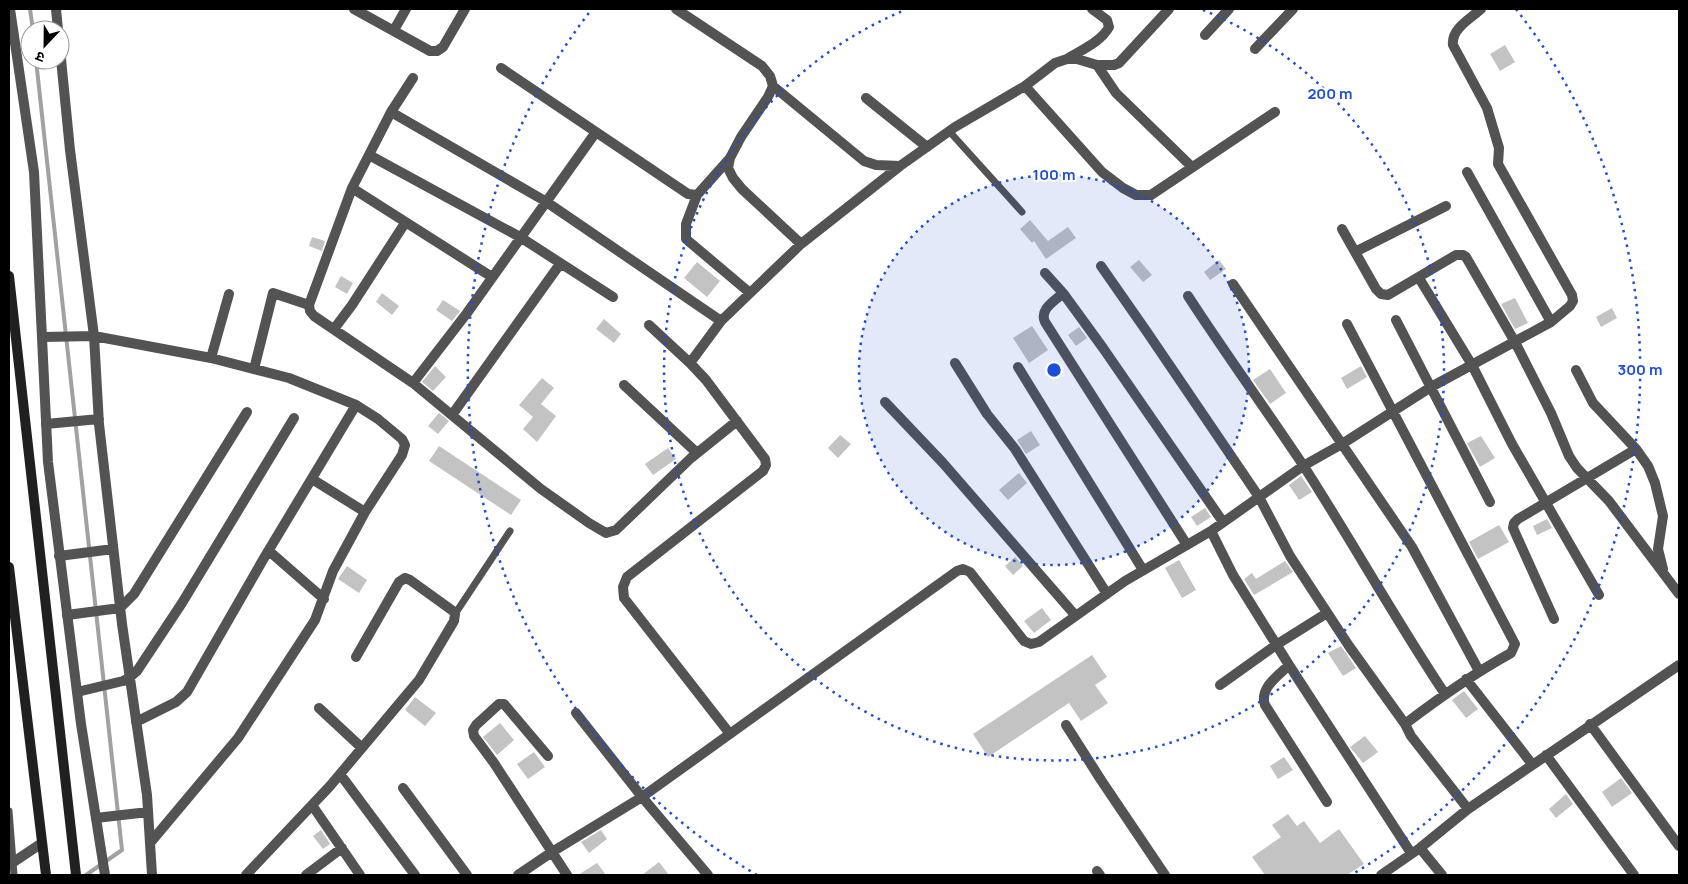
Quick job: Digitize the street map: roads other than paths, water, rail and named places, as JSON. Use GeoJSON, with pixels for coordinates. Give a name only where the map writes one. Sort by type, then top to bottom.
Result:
{"type":"FeatureCollection","features":[{"type":"Feature","properties":{"kind":"main road"},"geometry":{"type":"LineString","coordinates":[[9,276],[76,872]]}},
{"type":"Feature","properties":{"kind":"main road"},"geometry":{"type":"LineString","coordinates":[[9,567],[46,875]]}},
{"type":"Feature","properties":{"kind":"street"},"geometry":{"type":"LineString","coordinates":[[10,9],[34,172],[48,462],[77,692],[105,875]]}},
{"type":"Feature","properties":{"kind":"street"},"geometry":{"type":"LineString","coordinates":[[354,9],[430,51],[437,51],[443,47],[465,9]]}},
{"type":"Feature","properties":{"kind":"street"},"geometry":{"type":"LineString","coordinates":[[394,30],[406,9]]}},
{"type":"Feature","properties":{"kind":"street"},"geometry":{"type":"LineString","coordinates":[[676,9],[762,66],[770,76],[773,86],[864,160],[876,165],[900,166]]}},
{"type":"Feature","properties":{"kind":"street"},"geometry":{"type":"LineString","coordinates":[[690,363],[720,321],[801,244],[900,166],[949,131],[1025,86],[1056,63],[1067,59],[1106,33],[1109,27],[1107,20],[1092,9]]}},
{"type":"Feature","properties":{"kind":"street"},"geometry":{"type":"LineString","coordinates":[[1067,59],[1077,59],[1097,65],[1114,65],[1119,63],[1169,9]]}},
{"type":"Feature","properties":{"kind":"street"},"geometry":{"type":"LineString","coordinates":[[1205,34],[1229,9]]}},
{"type":"Feature","properties":{"kind":"street"},"geometry":{"type":"LineString","coordinates":[[1254,49],[1293,9]]}},
{"type":"Feature","properties":{"kind":"street"},"geometry":{"type":"LineString","coordinates":[[518,875],[642,797],[957,571],[962,569],[970,572],[1024,641],[1031,644],[1039,642],[1143,570],[1211,531],[1303,466],[1342,444],[1392,410],[1431,387],[1551,322],[1570,306],[1573,301],[1572,295],[1498,164],[1499,148],[1487,108],[1453,45],[1452,38],[1455,32],[1482,9]]}},
{"type":"Feature","properties":{"kind":"street"},"geometry":{"type":"LineString","coordinates":[[1097,65],[1116,93],[1192,167]]}},
{"type":"Feature","properties":{"kind":"street"},"geometry":{"type":"LineString","coordinates":[[501,68],[683,192],[697,195]]}},
{"type":"Feature","properties":{"kind":"street"},"geometry":{"type":"LineString","coordinates":[[62,70],[70,150],[94,336],[95,420],[116,609],[126,680],[136,722],[144,813],[150,843],[152,875]]}},
{"type":"Feature","properties":{"kind":"street"},"geometry":{"type":"LineString","coordinates":[[413,78],[391,112],[352,188],[309,305],[310,311],[314,316],[413,383],[541,489],[606,533],[616,530],[697,452],[736,421]]}},
{"type":"Feature","properties":{"kind":"street"},"geometry":{"type":"LineString","coordinates":[[750,292],[686,239],[686,224],[697,195],[730,158],[773,86]]}},
{"type":"Feature","properties":{"kind":"street"},"geometry":{"type":"LineString","coordinates":[[1025,86],[1102,172],[1123,188],[1136,194],[1151,195],[1275,112]]}},
{"type":"Feature","properties":{"kind":"street"},"geometry":{"type":"LineString","coordinates":[[866,98],[927,147]]}},
{"type":"Feature","properties":{"kind":"street"},"geometry":{"type":"LineString","coordinates":[[391,112],[545,202],[720,321]]}},
{"type":"Feature","properties":{"kind":"street"},"geometry":{"type":"LineString","coordinates":[[413,383],[467,313],[596,132]]}},
{"type":"Feature","properties":{"kind":"street"},"geometry":{"type":"LineString","coordinates":[[369,155],[520,237],[613,297]]}},
{"type":"Feature","properties":{"kind":"street"},"geometry":{"type":"LineString","coordinates":[[730,158],[728,168],[742,189],[801,244]]}},
{"type":"Feature","properties":{"kind":"street"},"geometry":{"type":"LineString","coordinates":[[1467,172],[1551,322]]}},
{"type":"Feature","properties":{"kind":"street"},"geometry":{"type":"LineString","coordinates":[[352,188],[492,277]]}},
{"type":"Feature","properties":{"kind":"street"},"geometry":{"type":"LineString","coordinates":[[1355,252],[1446,206]]}},
{"type":"Feature","properties":{"kind":"street"},"geometry":{"type":"LineString","coordinates":[[334,329],[352,305],[405,223]]}},
{"type":"Feature","properties":{"kind":"street"},"geometry":{"type":"LineString","coordinates":[[1342,229],[1376,289],[1381,294],[1388,295],[1456,255],[1466,257],[1551,413],[1569,456],[1577,468],[1609,501],[1679,594]]}},
{"type":"Feature","properties":{"kind":"street"},"geometry":{"type":"LineString","coordinates":[[452,415],[560,264]]}},
{"type":"Feature","properties":{"kind":"street"},"geometry":{"type":"LineString","coordinates":[[1101,266],[1259,497],[1290,556],[1327,612],[1405,724],[1411,736],[1468,809]]}},
{"type":"Feature","properties":{"kind":"street"},"geometry":{"type":"LineString","coordinates":[[1045,273],[1103,348],[1223,522]]}},
{"type":"Feature","properties":{"kind":"street"},"geometry":{"type":"LineString","coordinates":[[1419,278],[1472,365],[1512,444],[1599,595]]}},
{"type":"Feature","properties":{"kind":"street"},"geometry":{"type":"LineString","coordinates":[[1233,284],[1412,547],[1479,671]]}},
{"type":"Feature","properties":{"kind":"street"},"geometry":{"type":"LineString","coordinates":[[254,369],[273,293],[309,305]]}},
{"type":"Feature","properties":{"kind":"street"},"geometry":{"type":"LineString","coordinates":[[211,358],[229,294]]}},
{"type":"Feature","properties":{"kind":"street"},"geometry":{"type":"LineString","coordinates":[[1063,294],[1044,312],[1043,318],[1187,545]]}},
{"type":"Feature","properties":{"kind":"street"},"geometry":{"type":"LineString","coordinates":[[1188,296],[1303,466],[1365,565],[1402,629],[1444,694]]}},
{"type":"Feature","properties":{"kind":"street"},"geometry":{"type":"LineString","coordinates":[[1396,320],[1490,502]]}},
{"type":"Feature","properties":{"kind":"street"},"geometry":{"type":"LineString","coordinates":[[1347,324],[1514,641],[1512,653],[1466,679],[1405,724]]}},
{"type":"Feature","properties":{"kind":"street"},"geometry":{"type":"LineString","coordinates":[[649,325],[706,380],[765,459],[766,465],[762,472],[628,577],[622,587],[624,598],[730,734]]}},
{"type":"Feature","properties":{"kind":"street"},"geometry":{"type":"LineString","coordinates":[[43,338],[94,336],[211,358],[289,378],[356,405],[396,433],[405,445],[402,455],[365,512],[334,571],[315,620],[238,738],[150,843]]}},
{"type":"Feature","properties":{"kind":"street"},"geometry":{"type":"LineString","coordinates":[[955,363],[987,414],[1015,449],[1107,594]]}},
{"type":"Feature","properties":{"kind":"street"},"geometry":{"type":"LineString","coordinates":[[1018,367],[1143,570]]}},
{"type":"Feature","properties":{"kind":"street"},"geometry":{"type":"LineString","coordinates":[[1576,370],[1592,403],[1636,449],[1648,466],[1655,484],[1663,516],[1658,549],[1664,573]]}},
{"type":"Feature","properties":{"kind":"street"},"geometry":{"type":"LineString","coordinates":[[624,385],[697,452]]}},
{"type":"Feature","properties":{"kind":"street"},"geometry":{"type":"LineString","coordinates":[[885,402],[943,463],[1076,615]]}},
{"type":"Feature","properties":{"kind":"street"},"geometry":{"type":"LineString","coordinates":[[136,722],[176,702],[187,692],[356,405]]}},
{"type":"Feature","properties":{"kind":"street"},"geometry":{"type":"LineString","coordinates":[[67,615],[116,609],[134,594],[248,412]]}},
{"type":"Feature","properties":{"kind":"street"},"geometry":{"type":"LineString","coordinates":[[77,692],[126,680],[137,672],[182,603],[294,418]]}},
{"type":"Feature","properties":{"kind":"street"},"geometry":{"type":"LineString","coordinates":[[46,424],[95,420]]}},
{"type":"Feature","properties":{"kind":"street"},"geometry":{"type":"LineString","coordinates":[[1554,619],[1513,528],[1514,523],[1636,449]]}},
{"type":"Feature","properties":{"kind":"street"},"geometry":{"type":"LineString","coordinates":[[312,479],[365,512]]}},
{"type":"Feature","properties":{"kind":"street"},"geometry":{"type":"LineString","coordinates":[[1211,531],[1233,575],[1289,665],[1416,851],[1442,875]]}},
{"type":"Feature","properties":{"kind":"street"},"geometry":{"type":"LineString","coordinates":[[60,556],[110,550]]}},
{"type":"Feature","properties":{"kind":"street"},"geometry":{"type":"LineString","coordinates":[[269,551],[324,599]]}},
{"type":"Feature","properties":{"kind":"street"},"geometry":{"type":"LineString","coordinates":[[246,875],[340,774],[419,680],[454,621],[455,614],[405,578],[399,582],[356,657]]}},
{"type":"Feature","properties":{"kind":"street"},"geometry":{"type":"LineString","coordinates":[[1220,685],[1327,612]]}},
{"type":"Feature","properties":{"kind":"street"},"geometry":{"type":"LineString","coordinates":[[1383,875],[1468,809],[1679,664]]}},
{"type":"Feature","properties":{"kind":"street"},"geometry":{"type":"LineString","coordinates":[[1289,665],[1264,691],[1262,698],[1327,802]]}},
{"type":"Feature","properties":{"kind":"street"},"geometry":{"type":"LineString","coordinates":[[1466,679],[1532,764]]}},
{"type":"Feature","properties":{"kind":"street"},"geometry":{"type":"LineString","coordinates":[[548,756],[504,704],[499,704],[473,730],[474,736],[494,762],[567,875]]}},
{"type":"Feature","properties":{"kind":"street"},"geometry":{"type":"LineString","coordinates":[[318,708],[362,748]]}},
{"type":"Feature","properties":{"kind":"street"},"geometry":{"type":"LineString","coordinates":[[576,713],[642,797],[708,875]]}},
{"type":"Feature","properties":{"kind":"street"},"geometry":{"type":"LineString","coordinates":[[1590,724],[1679,846]]}},
{"type":"Feature","properties":{"kind":"street"},"geometry":{"type":"LineString","coordinates":[[1066,725],[1165,875]]}},
{"type":"Feature","properties":{"kind":"street"},"geometry":{"type":"LineString","coordinates":[[1546,755],[1634,875]]}},
{"type":"Feature","properties":{"kind":"street"},"geometry":{"type":"LineString","coordinates":[[340,774],[415,875]]}},
{"type":"Feature","properties":{"kind":"street"},"geometry":{"type":"LineString","coordinates":[[403,788],[467,875]]}},
{"type":"Feature","properties":{"kind":"street"},"geometry":{"type":"LineString","coordinates":[[312,805],[360,875]]}},
{"type":"Feature","properties":{"kind":"street"},"geometry":{"type":"LineString","coordinates":[[96,818],[144,813]]}},
{"type":"Feature","properties":{"kind":"street"},"geometry":{"type":"LineString","coordinates":[[11,864],[42,843]]}},
{"type":"Feature","properties":{"kind":"street"},"geometry":{"type":"LineString","coordinates":[[306,875],[342,848]]}},
{"type":"Feature","properties":{"kind":"lane"},"geometry":{"type":"LineString","coordinates":[[949,131],[1022,212]]}},
{"type":"Feature","properties":{"kind":"lane"},"geometry":{"type":"LineString","coordinates":[[455,614],[510,531]]}},
{"type":"Feature","properties":{"kind":"lane"},"geometry":{"type":"LineString","coordinates":[[9,811],[11,864],[14,875]]}},
{"type":"Feature","properties":{"kind":"waterway"},"geometry":{"type":"LineString","coordinates":[[30,9],[32,20]]}},
{"type":"Feature","properties":{"kind":"waterway"},"geometry":{"type":"LineString","coordinates":[[37,70],[122,850],[86,875]]}}]}
